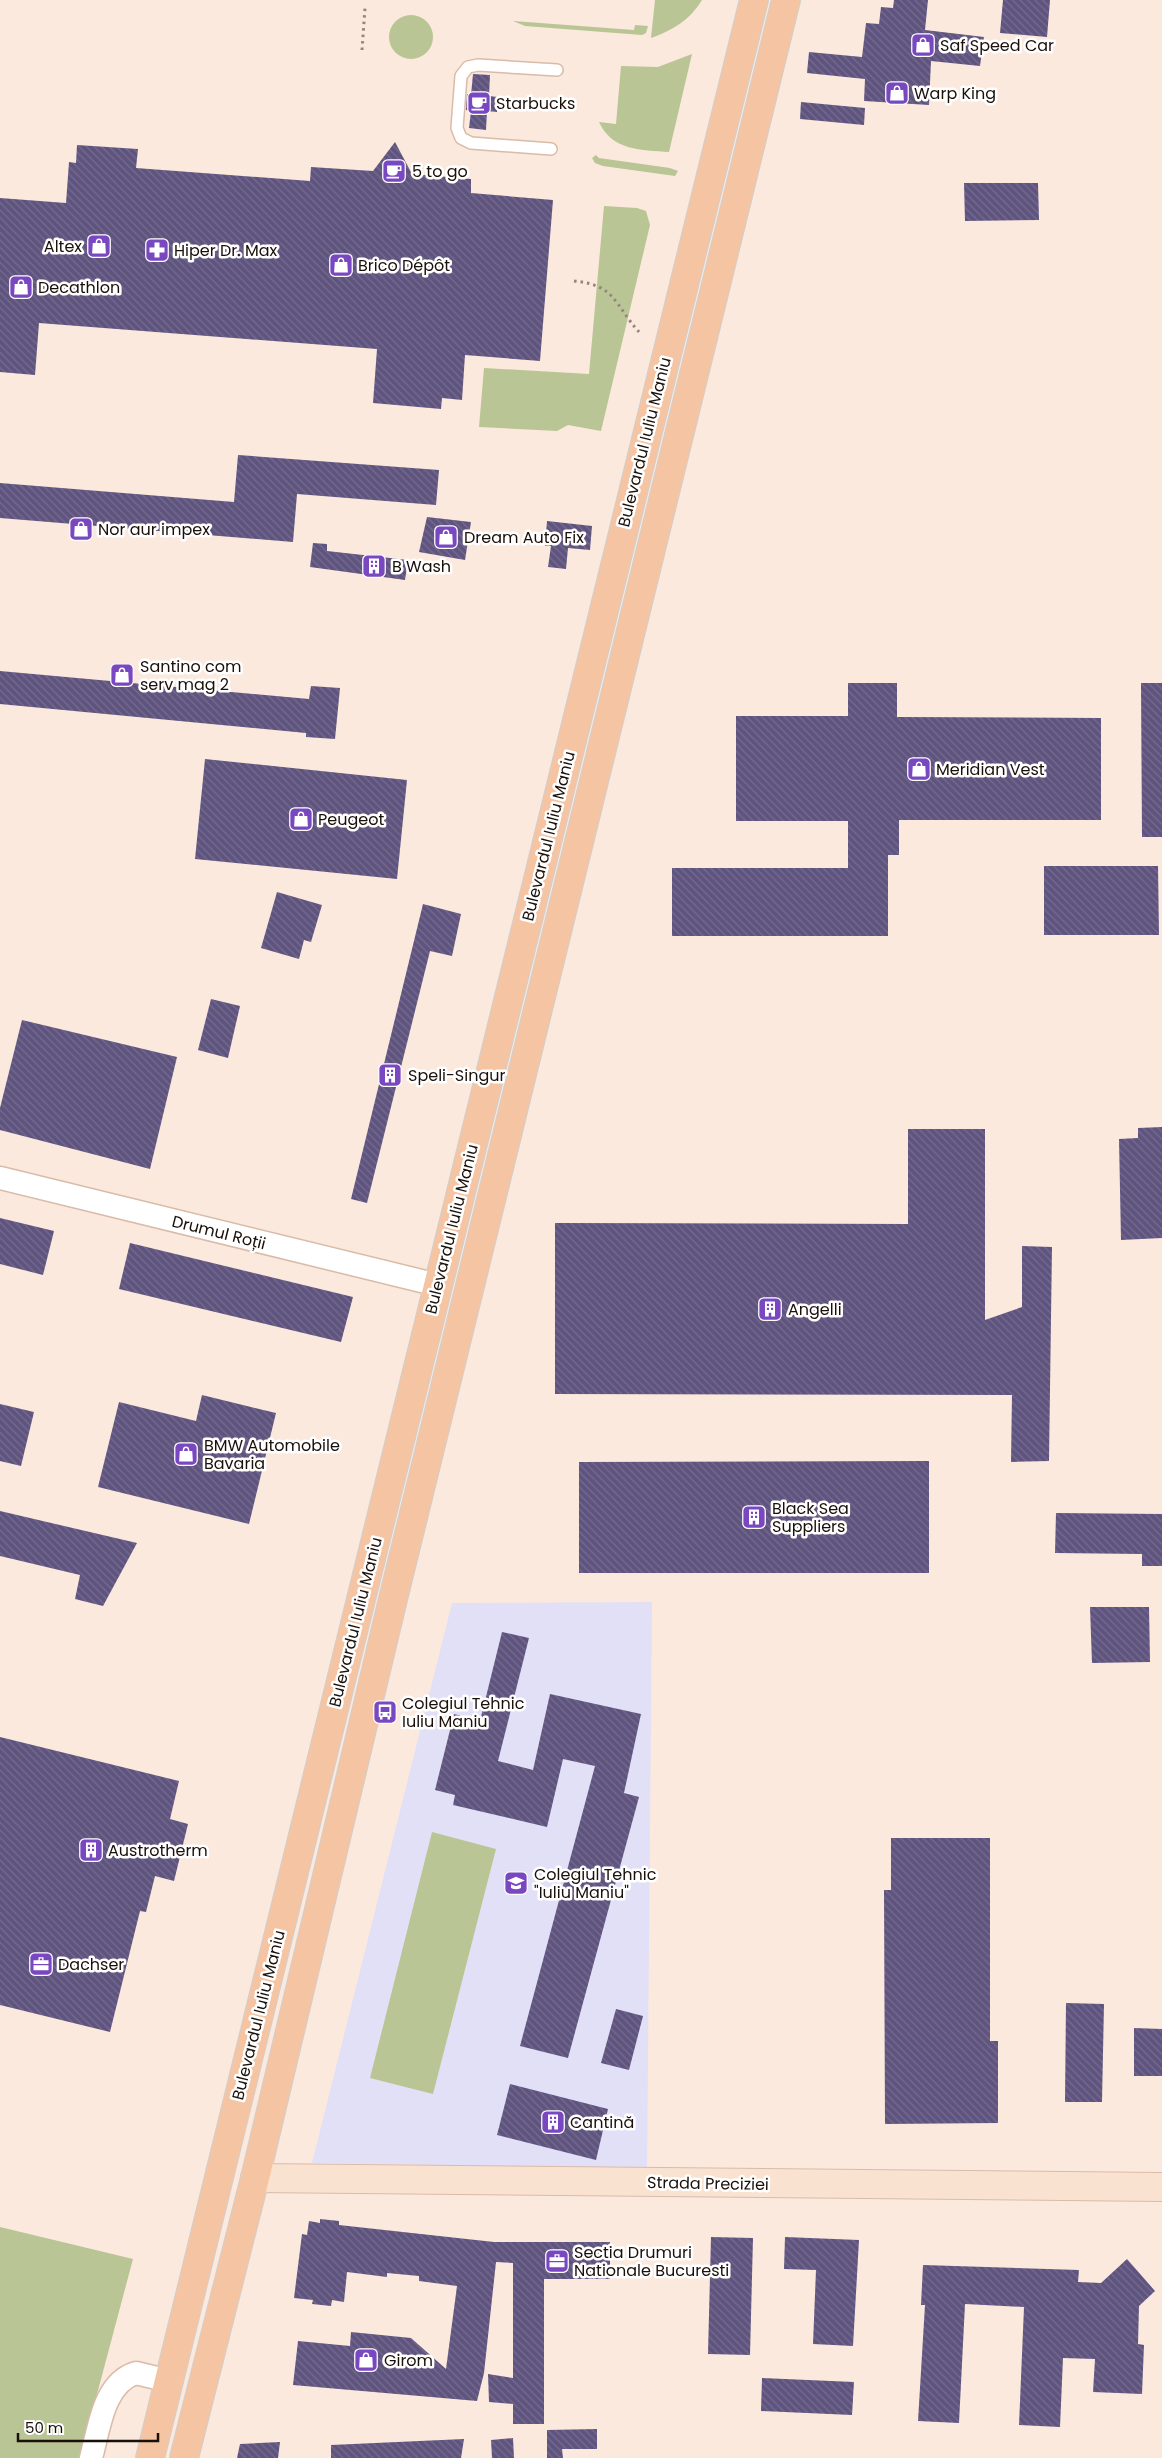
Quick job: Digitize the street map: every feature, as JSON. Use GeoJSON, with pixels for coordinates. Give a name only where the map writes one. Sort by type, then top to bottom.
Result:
{"type":"FeatureCollection","features":[{"type":"Feature","properties":{"kind":"main road","name":"Bulevardul Iuliu Maniu"},"geometry":{"type":"LineString","coordinates":[[150,2458],[600,628],[706,189],[754,0]]}},
{"type":"Feature","properties":{"kind":"main road","name":"Bulevardul Iuliu Maniu"},"geometry":{"type":"LineString","coordinates":[[184,2457],[255,2178],[616,689],[786,0]]}},
{"type":"Feature","properties":{"kind":"main road"},"geometry":{"type":"LineString","coordinates":[[713,162],[745,166]]}},
{"type":"Feature","properties":{"kind":"main road"},"geometry":{"type":"LineString","coordinates":[[706,189],[738,194]]}},
{"type":"Feature","properties":{"kind":"main road"},"geometry":{"type":"LineString","coordinates":[[600,628],[605,634],[611,651],[616,689]]}},
{"type":"Feature","properties":{"kind":"main road"},"geometry":{"type":"LineString","coordinates":[[312,1794],[314,1831],[298,1904],[298,1926],[302,1933],[313,1936]]}},
{"type":"Feature","properties":{"kind":"street","name":"Drumul Roții"},"geometry":{"type":"LineString","coordinates":[[0,1178],[438,1285]]}},
{"type":"Feature","properties":{"kind":"street","name":"Strada Preciziei"},"geometry":{"type":"LineString","coordinates":[[255,2178],[1162,2188]]}},
{"type":"Feature","properties":{"kind":"street"},"geometry":{"type":"LineString","coordinates":[[91,2458],[105,2407],[111,2395],[123,2380],[136,2373],[169,2381]]}},
{"type":"Feature","properties":{"kind":"lane"},"geometry":{"type":"LineString","coordinates":[[551,149],[470,143],[458,134],[461,76],[468,67],[478,65],[557,70]]}},
{"type":"Feature","properties":{"kind":"path"},"geometry":{"type":"LineString","coordinates":[[362,50],[365,8]]}},
{"type":"Feature","properties":{"kind":"path"},"geometry":{"type":"LineString","coordinates":[[574,281],[599,285],[609,292],[639,332]]}},
{"type":"Feature","properties":{"kind":"shaded area","name":"Colegiul Tehnic \"Iuliu Maniu\""},"geometry":{"type":"Polygon","coordinates":[[[652,1602],[647,2168],[312,2163],[452,1603],[652,1602]]]}},
{"type":"Feature","properties":{"kind":"green space"},"geometry":{"type":"Polygon","coordinates":[[[655,0],[702,0],[680,24],[667,32],[651,38],[655,0]]]}},
{"type":"Feature","properties":{"kind":"green space"},"geometry":{"type":"Polygon","coordinates":[[[415,15],[427,21],[432,28],[432,46],[427,53],[420,58],[407,59],[399,56],[392,49],[389,33],[392,25],[399,18],[415,15]]]}},
{"type":"Feature","properties":{"kind":"green space"},"geometry":{"type":"Polygon","coordinates":[[[513,21],[634,30],[635,25],[648,26],[646,33],[642,35],[525,26],[513,21]]]}},
{"type":"Feature","properties":{"kind":"green space"},"geometry":{"type":"Polygon","coordinates":[[[692,54],[669,152],[629,147],[612,139],[605,132],[599,122],[616,124],[621,66],[658,67],[692,54]]]}},
{"type":"Feature","properties":{"kind":"green space"},"geometry":{"type":"Polygon","coordinates":[[[596,155],[599,158],[670,168],[678,171],[675,176],[603,166],[595,163],[592,158],[596,155]]]}},
{"type":"Feature","properties":{"kind":"green space"},"geometry":{"type":"Polygon","coordinates":[[[604,206],[637,208],[646,211],[650,225],[601,431],[568,425],[557,431],[479,427],[484,368],[589,374],[604,206]]]}},
{"type":"Feature","properties":{"kind":"green space"},"geometry":{"type":"Polygon","coordinates":[[[432,1832],[496,1849],[433,2094],[370,2078],[432,1832]]]}},
{"type":"Feature","properties":{"kind":"green space"},"geometry":{"type":"Polygon","coordinates":[[[0,2227],[133,2259],[80,2458],[0,2458],[0,2227]]]}},
{"type":"Feature","properties":{"kind":"building"},"geometry":{"type":"Polygon","coordinates":[[[894,0],[928,0],[925,30],[984,37],[980,66],[931,61],[929,105],[864,101],[865,79],[807,73],[809,52],[862,57],[866,23],[879,24],[881,7],[893,8],[894,0]]]}},
{"type":"Feature","properties":{"kind":"building"},"geometry":{"type":"Polygon","coordinates":[[[1003,0],[1050,0],[1047,37],[1000,33],[1003,0]]]}},
{"type":"Feature","properties":{"kind":"building","name":"Starbucks"},"geometry":{"type":"Polygon","coordinates":[[[473,74],[490,75],[489,96],[498,97],[497,112],[487,111],[486,130],[469,128],[471,111],[466,110],[467,94],[471,95],[473,74]]]}},
{"type":"Feature","properties":{"kind":"building"},"geometry":{"type":"Polygon","coordinates":[[[801,102],[865,108],[864,125],[800,119],[801,102]]]}},
{"type":"Feature","properties":{"kind":"building","name":"Brico Dépôt"},"geometry":{"type":"Polygon","coordinates":[[[395,142],[412,174],[471,179],[471,193],[553,200],[540,361],[465,355],[462,400],[442,398],[441,409],[373,403],[377,349],[39,323],[35,375],[0,372],[0,198],[66,203],[69,162],[76,163],[77,145],[138,149],[136,168],[310,181],[311,167],[373,171],[395,142]]]}},
{"type":"Feature","properties":{"kind":"building"},"geometry":{"type":"Polygon","coordinates":[[[964,183],[1038,183],[1039,220],[965,221],[964,183]]]}},
{"type":"Feature","properties":{"kind":"building"},"geometry":{"type":"Polygon","coordinates":[[[238,455],[439,470],[436,505],[297,494],[293,542],[0,518],[0,483],[234,502],[238,455]]]}},
{"type":"Feature","properties":{"kind":"building","name":"Dream Auto Fix"},"geometry":{"type":"Polygon","coordinates":[[[427,517],[471,522],[465,560],[419,552],[427,517]]]}},
{"type":"Feature","properties":{"kind":"building"},"geometry":{"type":"Polygon","coordinates":[[[547,521],[592,526],[590,550],[568,548],[566,569],[548,567],[551,546],[545,546],[547,521]]]}},
{"type":"Feature","properties":{"kind":"building","name":"B Wash"},"geometry":{"type":"Polygon","coordinates":[[[313,543],[327,544],[327,551],[408,560],[405,580],[310,567],[313,543]]]}},
{"type":"Feature","properties":{"kind":"building"},"geometry":{"type":"Polygon","coordinates":[[[0,671],[309,699],[311,686],[340,688],[335,739],[306,737],[306,733],[0,704],[0,671]]]}},
{"type":"Feature","properties":{"kind":"building","name":"Meridian Vest"},"geometry":{"type":"Polygon","coordinates":[[[848,683],[897,683],[897,717],[1101,718],[1101,820],[899,820],[899,855],[888,855],[888,936],[672,936],[672,868],[848,868],[848,821],[736,821],[736,716],[848,716],[848,683]]]}},
{"type":"Feature","properties":{"kind":"building"},"geometry":{"type":"Polygon","coordinates":[[[1141,683],[1162,683],[1162,837],[1142,837],[1141,683]]]}},
{"type":"Feature","properties":{"kind":"building","name":"Peugeot"},"geometry":{"type":"Polygon","coordinates":[[[205,759],[407,780],[397,879],[195,859],[205,759]]]}},
{"type":"Feature","properties":{"kind":"building"},"geometry":{"type":"Polygon","coordinates":[[[1044,866],[1158,866],[1159,935],[1044,935],[1044,866]]]}},
{"type":"Feature","properties":{"kind":"building"},"geometry":{"type":"Polygon","coordinates":[[[277,892],[322,905],[311,942],[304,940],[299,959],[261,948],[277,892]]]}},
{"type":"Feature","properties":{"kind":"building","name":"Speli-Singur"},"geometry":{"type":"Polygon","coordinates":[[[423,904],[461,914],[452,956],[430,951],[367,1203],[351,1199],[423,904]]]}},
{"type":"Feature","properties":{"kind":"building"},"geometry":{"type":"Polygon","coordinates":[[[211,999],[240,1006],[228,1058],[198,1050],[211,999]]]}},
{"type":"Feature","properties":{"kind":"building"},"geometry":{"type":"Polygon","coordinates":[[[22,1020],[177,1057],[150,1169],[0,1130],[0,1108],[22,1020]]]}},
{"type":"Feature","properties":{"kind":"building"},"geometry":{"type":"Polygon","coordinates":[[[1162,1127],[1162,1238],[1121,1240],[1119,1139],[1138,1138],[1138,1128],[1162,1127]]]}},
{"type":"Feature","properties":{"kind":"building","name":"Angelli"},"geometry":{"type":"Polygon","coordinates":[[[908,1129],[985,1129],[985,1320],[1022,1307],[1022,1246],[1052,1247],[1049,1461],[1011,1462],[1012,1395],[555,1394],[555,1223],[908,1224],[908,1129]]]}},
{"type":"Feature","properties":{"kind":"building"},"geometry":{"type":"Polygon","coordinates":[[[0,1218],[54,1231],[43,1275],[0,1264],[0,1218]]]}},
{"type":"Feature","properties":{"kind":"building"},"geometry":{"type":"Polygon","coordinates":[[[130,1243],[353,1297],[341,1342],[119,1289],[130,1243]]]}},
{"type":"Feature","properties":{"kind":"building","name":"BMW Automobile Bavaria"},"geometry":{"type":"Polygon","coordinates":[[[202,1395],[276,1413],[249,1524],[98,1487],[119,1402],[196,1421],[202,1395]]]}},
{"type":"Feature","properties":{"kind":"building"},"geometry":{"type":"Polygon","coordinates":[[[0,1404],[34,1412],[21,1466],[0,1461],[0,1404]]]}},
{"type":"Feature","properties":{"kind":"building","name":"Black Sea Suppliers"},"geometry":{"type":"Polygon","coordinates":[[[929,1461],[929,1573],[579,1573],[579,1462],[929,1461]]]}},
{"type":"Feature","properties":{"kind":"building"},"geometry":{"type":"Polygon","coordinates":[[[0,1511],[137,1543],[103,1606],[75,1599],[80,1575],[0,1556],[0,1511]]]}},
{"type":"Feature","properties":{"kind":"building"},"geometry":{"type":"Polygon","coordinates":[[[1056,1513],[1162,1514],[1162,1566],[1142,1566],[1142,1554],[1055,1553],[1056,1513]]]}},
{"type":"Feature","properties":{"kind":"building"},"geometry":{"type":"Polygon","coordinates":[[[1090,1607],[1149,1607],[1150,1662],[1092,1663],[1090,1607]]]}},
{"type":"Feature","properties":{"kind":"building"},"geometry":{"type":"Polygon","coordinates":[[[502,1632],[529,1638],[498,1761],[533,1770],[550,1694],[641,1714],[624,1793],[639,1797],[568,2058],[520,2046],[595,1766],[563,1759],[547,1827],[453,1805],[455,1795],[435,1790],[454,1714],[480,1721],[502,1632]]]}},
{"type":"Feature","properties":{"kind":"building"},"geometry":{"type":"Polygon","coordinates":[[[0,1737],[179,1781],[170,1819],[188,1824],[174,1881],[155,1876],[146,1912],[140,1911],[110,2032],[0,2005],[0,1737]]]}},
{"type":"Feature","properties":{"kind":"building"},"geometry":{"type":"Polygon","coordinates":[[[891,1838],[990,1838],[990,2041],[998,2041],[998,2123],[885,2124],[884,1890],[891,1890],[891,1838]]]}},
{"type":"Feature","properties":{"kind":"building"},"geometry":{"type":"Polygon","coordinates":[[[1066,2003],[1104,2004],[1102,2102],[1065,2102],[1066,2003]]]}},
{"type":"Feature","properties":{"kind":"building"},"geometry":{"type":"Polygon","coordinates":[[[616,2009],[643,2016],[629,2070],[601,2063],[616,2009]]]}},
{"type":"Feature","properties":{"kind":"building"},"geometry":{"type":"Polygon","coordinates":[[[1134,2028],[1162,2029],[1162,2076],[1134,2076],[1134,2028]]]}},
{"type":"Feature","properties":{"kind":"building","name":"Cantină"},"geometry":{"type":"Polygon","coordinates":[[[510,2084],[608,2109],[596,2160],[497,2135],[510,2084]]]}},
{"type":"Feature","properties":{"kind":"building"},"geometry":{"type":"Polygon","coordinates":[[[320,2219],[339,2221],[339,2225],[494,2242],[610,2242],[610,2279],[544,2279],[544,2424],[513,2424],[513,2404],[489,2402],[488,2374],[513,2378],[513,2263],[496,2262],[484,2373],[477,2401],[293,2385],[298,2341],[350,2346],[351,2332],[411,2338],[446,2369],[457,2286],[419,2281],[419,2276],[387,2273],[387,2277],[347,2272],[344,2302],[332,2300],[331,2306],[312,2304],[313,2300],[294,2298],[302,2234],[307,2235],[309,2221],[320,2223],[320,2219]]]}},
{"type":"Feature","properties":{"kind":"building"},"geometry":{"type":"Polygon","coordinates":[[[711,2237],[753,2238],[750,2355],[708,2354],[711,2237]]]}},
{"type":"Feature","properties":{"kind":"building"},"geometry":{"type":"Polygon","coordinates":[[[785,2237],[859,2240],[853,2346],[813,2344],[816,2270],[784,2269],[785,2237]]]}},
{"type":"Feature","properties":{"kind":"building"},"geometry":{"type":"Polygon","coordinates":[[[1127,2259],[1155,2291],[1139,2306],[1138,2344],[1144,2345],[1142,2394],[1093,2392],[1095,2359],[1063,2358],[1060,2427],[1019,2425],[1024,2307],[965,2304],[959,2423],[918,2421],[925,2305],[921,2305],[923,2265],[1079,2270],[1078,2282],[1101,2283],[1127,2259]]]}},
{"type":"Feature","properties":{"kind":"building"},"geometry":{"type":"Polygon","coordinates":[[[762,2378],[854,2382],[852,2415],[761,2411],[762,2378]]]}},
{"type":"Feature","properties":{"kind":"building"},"geometry":{"type":"Polygon","coordinates":[[[597,2429],[597,2449],[562,2449],[563,2458],[547,2458],[547,2430],[597,2429]]]}},
{"type":"Feature","properties":{"kind":"building"},"geometry":{"type":"Polygon","coordinates":[[[513,2438],[514,2458],[492,2458],[491,2440],[513,2438]]]}},
{"type":"Feature","properties":{"kind":"building"},"geometry":{"type":"Polygon","coordinates":[[[464,2439],[461,2458],[331,2458],[331,2445],[464,2439]]]}},
{"type":"Feature","properties":{"kind":"building"},"geometry":{"type":"Polygon","coordinates":[[[280,2442],[278,2458],[237,2458],[240,2444],[280,2442]]]}},
{"type":"Feature","properties":{"kind":"place","name":"Saf Speed Car"},"geometry":{"type":"Point","coordinates":[923,45]}},
{"type":"Feature","properties":{"kind":"place","name":"Warp King"},"geometry":{"type":"Point","coordinates":[897,93]}},
{"type":"Feature","properties":{"kind":"place","name":"Starbucks"},"geometry":{"type":"Point","coordinates":[479,103]}},
{"type":"Feature","properties":{"kind":"place","name":"5 to go"},"geometry":{"type":"Point","coordinates":[394,171]}},
{"type":"Feature","properties":{"kind":"place","name":"Altex"},"geometry":{"type":"Point","coordinates":[99,246]}},
{"type":"Feature","properties":{"kind":"place","name":"Hiper Dr. Max"},"geometry":{"type":"Point","coordinates":[157,250]}},
{"type":"Feature","properties":{"kind":"place","name":"Brico Dépôt"},"geometry":{"type":"Point","coordinates":[341,265]}},
{"type":"Feature","properties":{"kind":"place","name":"Decathlon"},"geometry":{"type":"Point","coordinates":[21,287]}},
{"type":"Feature","properties":{"kind":"place","name":"Nor aur impex"},"geometry":{"type":"Point","coordinates":[81,529]}},
{"type":"Feature","properties":{"kind":"place","name":"Dream Auto Fix"},"geometry":{"type":"Point","coordinates":[446,537]}},
{"type":"Feature","properties":{"kind":"place","name":"B Wash"},"geometry":{"type":"Point","coordinates":[374,566]}},
{"type":"Feature","properties":{"kind":"place","name":"Santino com serv mag 2"},"geometry":{"type":"Point","coordinates":[122,675]}},
{"type":"Feature","properties":{"kind":"place","name":"Meridian Vest"},"geometry":{"type":"Point","coordinates":[919,769]}},
{"type":"Feature","properties":{"kind":"place","name":"Peugeot"},"geometry":{"type":"Point","coordinates":[301,819]}},
{"type":"Feature","properties":{"kind":"place","name":"Speli-Singur"},"geometry":{"type":"Point","coordinates":[390,1075]}},
{"type":"Feature","properties":{"kind":"place","name":"Angelli"},"geometry":{"type":"Point","coordinates":[770,1309]}},
{"type":"Feature","properties":{"kind":"place","name":"BMW Automobile Bavaria"},"geometry":{"type":"Point","coordinates":[186,1454]}},
{"type":"Feature","properties":{"kind":"place","name":"Black Sea Suppliers"},"geometry":{"type":"Point","coordinates":[754,1517]}},
{"type":"Feature","properties":{"kind":"place","name":"Colegiul Tehnic Iuliu Maniu"},"geometry":{"type":"Point","coordinates":[385,1712]}},
{"type":"Feature","properties":{"kind":"place","name":"Austrotherm"},"geometry":{"type":"Point","coordinates":[91,1850]}},
{"type":"Feature","properties":{"kind":"place","name":"Colegiul Tehnic \"Iuliu Maniu\""},"geometry":{"type":"Point","coordinates":[516,1883]}},
{"type":"Feature","properties":{"kind":"place","name":"Dachser"},"geometry":{"type":"Point","coordinates":[41,1964]}},
{"type":"Feature","properties":{"kind":"place","name":"Cantină"},"geometry":{"type":"Point","coordinates":[553,2122]}},
{"type":"Feature","properties":{"kind":"place","name":"Sectia Drumuri Nationale Bucuresti"},"geometry":{"type":"Point","coordinates":[557,2261]}},
{"type":"Feature","properties":{"kind":"place","name":"Girom"},"geometry":{"type":"Point","coordinates":[366,2360]}}]}
